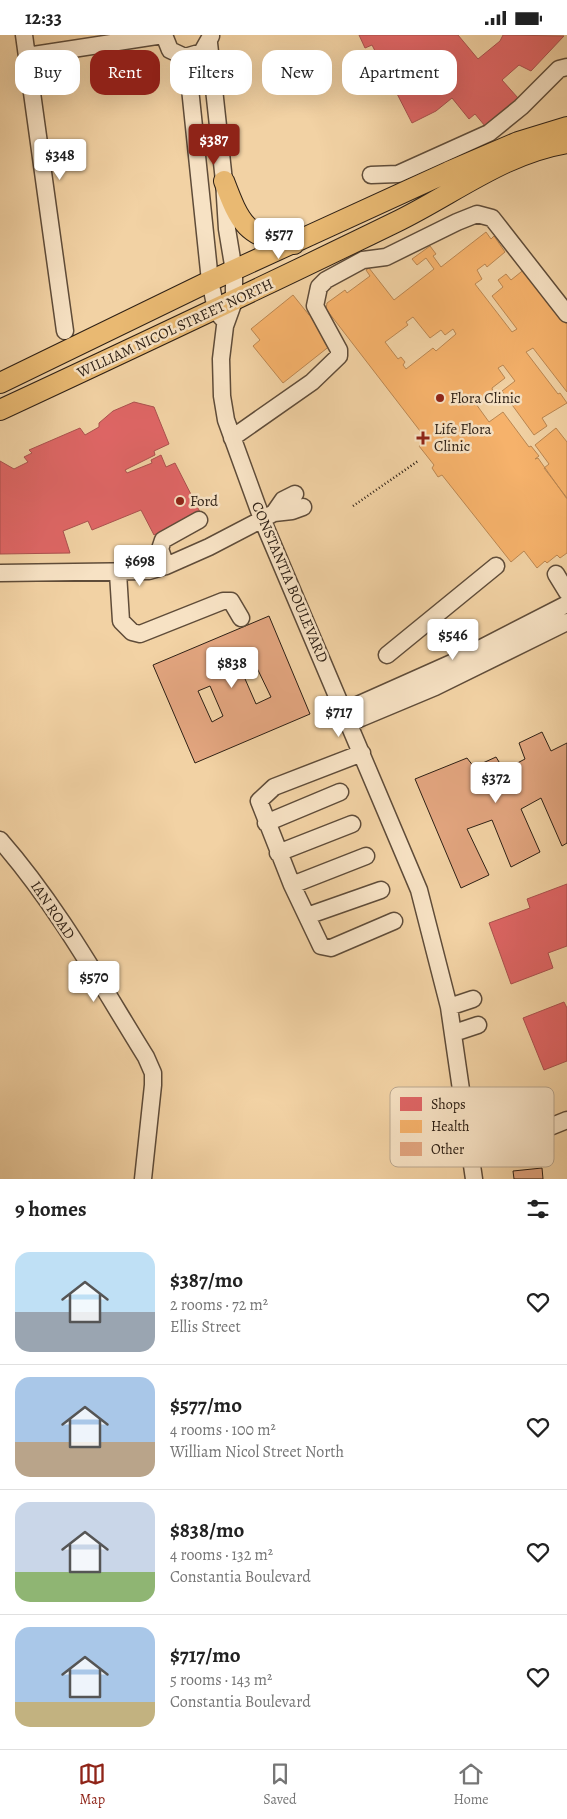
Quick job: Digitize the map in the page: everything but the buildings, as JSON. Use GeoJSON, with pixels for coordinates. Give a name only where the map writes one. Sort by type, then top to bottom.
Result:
{"type":"FeatureCollection","features":[{"type":"Feature","properties":{"kind":"main road","name":"WILLIAM NICOL STREET NORTH"},"geometry":{"type":"LineString","coordinates":[[0,383],[210,281],[518,142],[567,127]]}},
{"type":"Feature","properties":{"kind":"main road","name":"WILLIAM NICOL STREET NORTH"},"geometry":{"type":"LineString","coordinates":[[0,410],[225,312],[400,221],[479,176],[525,156],[567,143]]}},
{"type":"Feature","properties":{"kind":"main road"},"geometry":{"type":"LineString","coordinates":[[224,181],[238,215],[252,231],[272,241],[294,244]]}},
{"type":"Feature","properties":{"kind":"street"},"geometry":{"type":"LineString","coordinates":[[24,35],[26,50]]}},
{"type":"Feature","properties":{"kind":"street"},"geometry":{"type":"LineString","coordinates":[[56,50],[104,40],[164,35],[170,50]]}},
{"type":"Feature","properties":{"kind":"street"},"geometry":{"type":"LineString","coordinates":[[201,50],[210,39]]}},
{"type":"Feature","properties":{"kind":"street","name":"CONSTANTIA BOULEVARD"},"geometry":{"type":"LineString","coordinates":[[210,39],[227,229],[234,271],[225,312],[221,359],[222,396],[232,438],[268,516],[347,717],[419,890],[449,1007],[462,1087]]}},
{"type":"Feature","properties":{"kind":"street"},"geometry":{"type":"LineString","coordinates":[[371,175],[398,175],[488,133],[522,107],[564,64]]}},
{"type":"Feature","properties":{"kind":"street"},"geometry":{"type":"LineString","coordinates":[[32,95],[65,331]]}},
{"type":"Feature","properties":{"kind":"street","name":"CONSTANTIA BOULEVARD"},"geometry":{"type":"LineString","coordinates":[[191,95],[210,281],[225,312]]}},
{"type":"Feature","properties":{"kind":"street"},"geometry":{"type":"LineString","coordinates":[[232,438],[312,382],[339,356],[339,350],[315,306],[319,287],[326,280],[363,261],[386,257],[477,214],[485,215],[497,223],[567,314]]}},
{"type":"Feature","properties":{"kind":"street"},"geometry":{"type":"LineString","coordinates":[[0,573],[118,573],[149,571],[166,566],[268,516],[282,500],[299,500]]}},
{"type":"Feature","properties":{"kind":"street"},"geometry":{"type":"LineString","coordinates":[[166,566],[160,549],[163,540],[199,520]]}},
{"type":"Feature","properties":{"kind":"street"},"geometry":{"type":"LineString","coordinates":[[387,655],[496,565]]}},
{"type":"Feature","properties":{"kind":"street"},"geometry":{"type":"LineString","coordinates":[[118,573],[121,621],[132,632],[140,634],[223,601],[234,603],[241,619]]}},
{"type":"Feature","properties":{"kind":"street"},"geometry":{"type":"LineString","coordinates":[[556,574],[567,592]]}},
{"type":"Feature","properties":{"kind":"street"},"geometry":{"type":"LineString","coordinates":[[347,717],[567,604]]}},
{"type":"Feature","properties":{"kind":"street"},"geometry":{"type":"LineString","coordinates":[[347,717],[435,687],[567,622]]}},
{"type":"Feature","properties":{"kind":"street"},"geometry":{"type":"LineString","coordinates":[[362,753],[274,787],[264,793],[259,801],[278,853],[321,946],[331,948],[394,921]]}},
{"type":"Feature","properties":{"kind":"street"},"geometry":{"type":"LineString","coordinates":[[266,823],[340,792]]}},
{"type":"Feature","properties":{"kind":"street"},"geometry":{"type":"LineString","coordinates":[[278,853],[352,824]]}},
{"type":"Feature","properties":{"kind":"street","name":"IAN ROAD"},"geometry":{"type":"LineString","coordinates":[[0,840],[39,888],[59,918],[146,1057],[153,1073],[154,1085],[143,1179]]}},
{"type":"Feature","properties":{"kind":"street"},"geometry":{"type":"LineString","coordinates":[[292,885],[366,856]]}},
{"type":"Feature","properties":{"kind":"street"},"geometry":{"type":"LineString","coordinates":[[307,916],[381,890]]}},
{"type":"Feature","properties":{"kind":"street"},"geometry":{"type":"LineString","coordinates":[[449,1007],[473,999]]}},
{"type":"Feature","properties":{"kind":"street"},"geometry":{"type":"LineString","coordinates":[[454,1033],[478,1025]]}},
{"type":"Feature","properties":{"kind":"street"},"geometry":{"type":"LineString","coordinates":[[554,1125],[567,1120]]}},
{"type":"Feature","properties":{"kind":"path"},"geometry":{"type":"LineString","coordinates":[[353,506],[418,461]]}},
{"type":"Feature","properties":{"kind":"place","name":"Flora Clinic"},"geometry":{"type":"Point","coordinates":[440,398]}},
{"type":"Feature","properties":{"kind":"place","name":"Life Flora Clinic"},"geometry":{"type":"Point","coordinates":[423,438]}},
{"type":"Feature","properties":{"kind":"place","name":"Ford"},"geometry":{"type":"Point","coordinates":[180,501]}}]}
